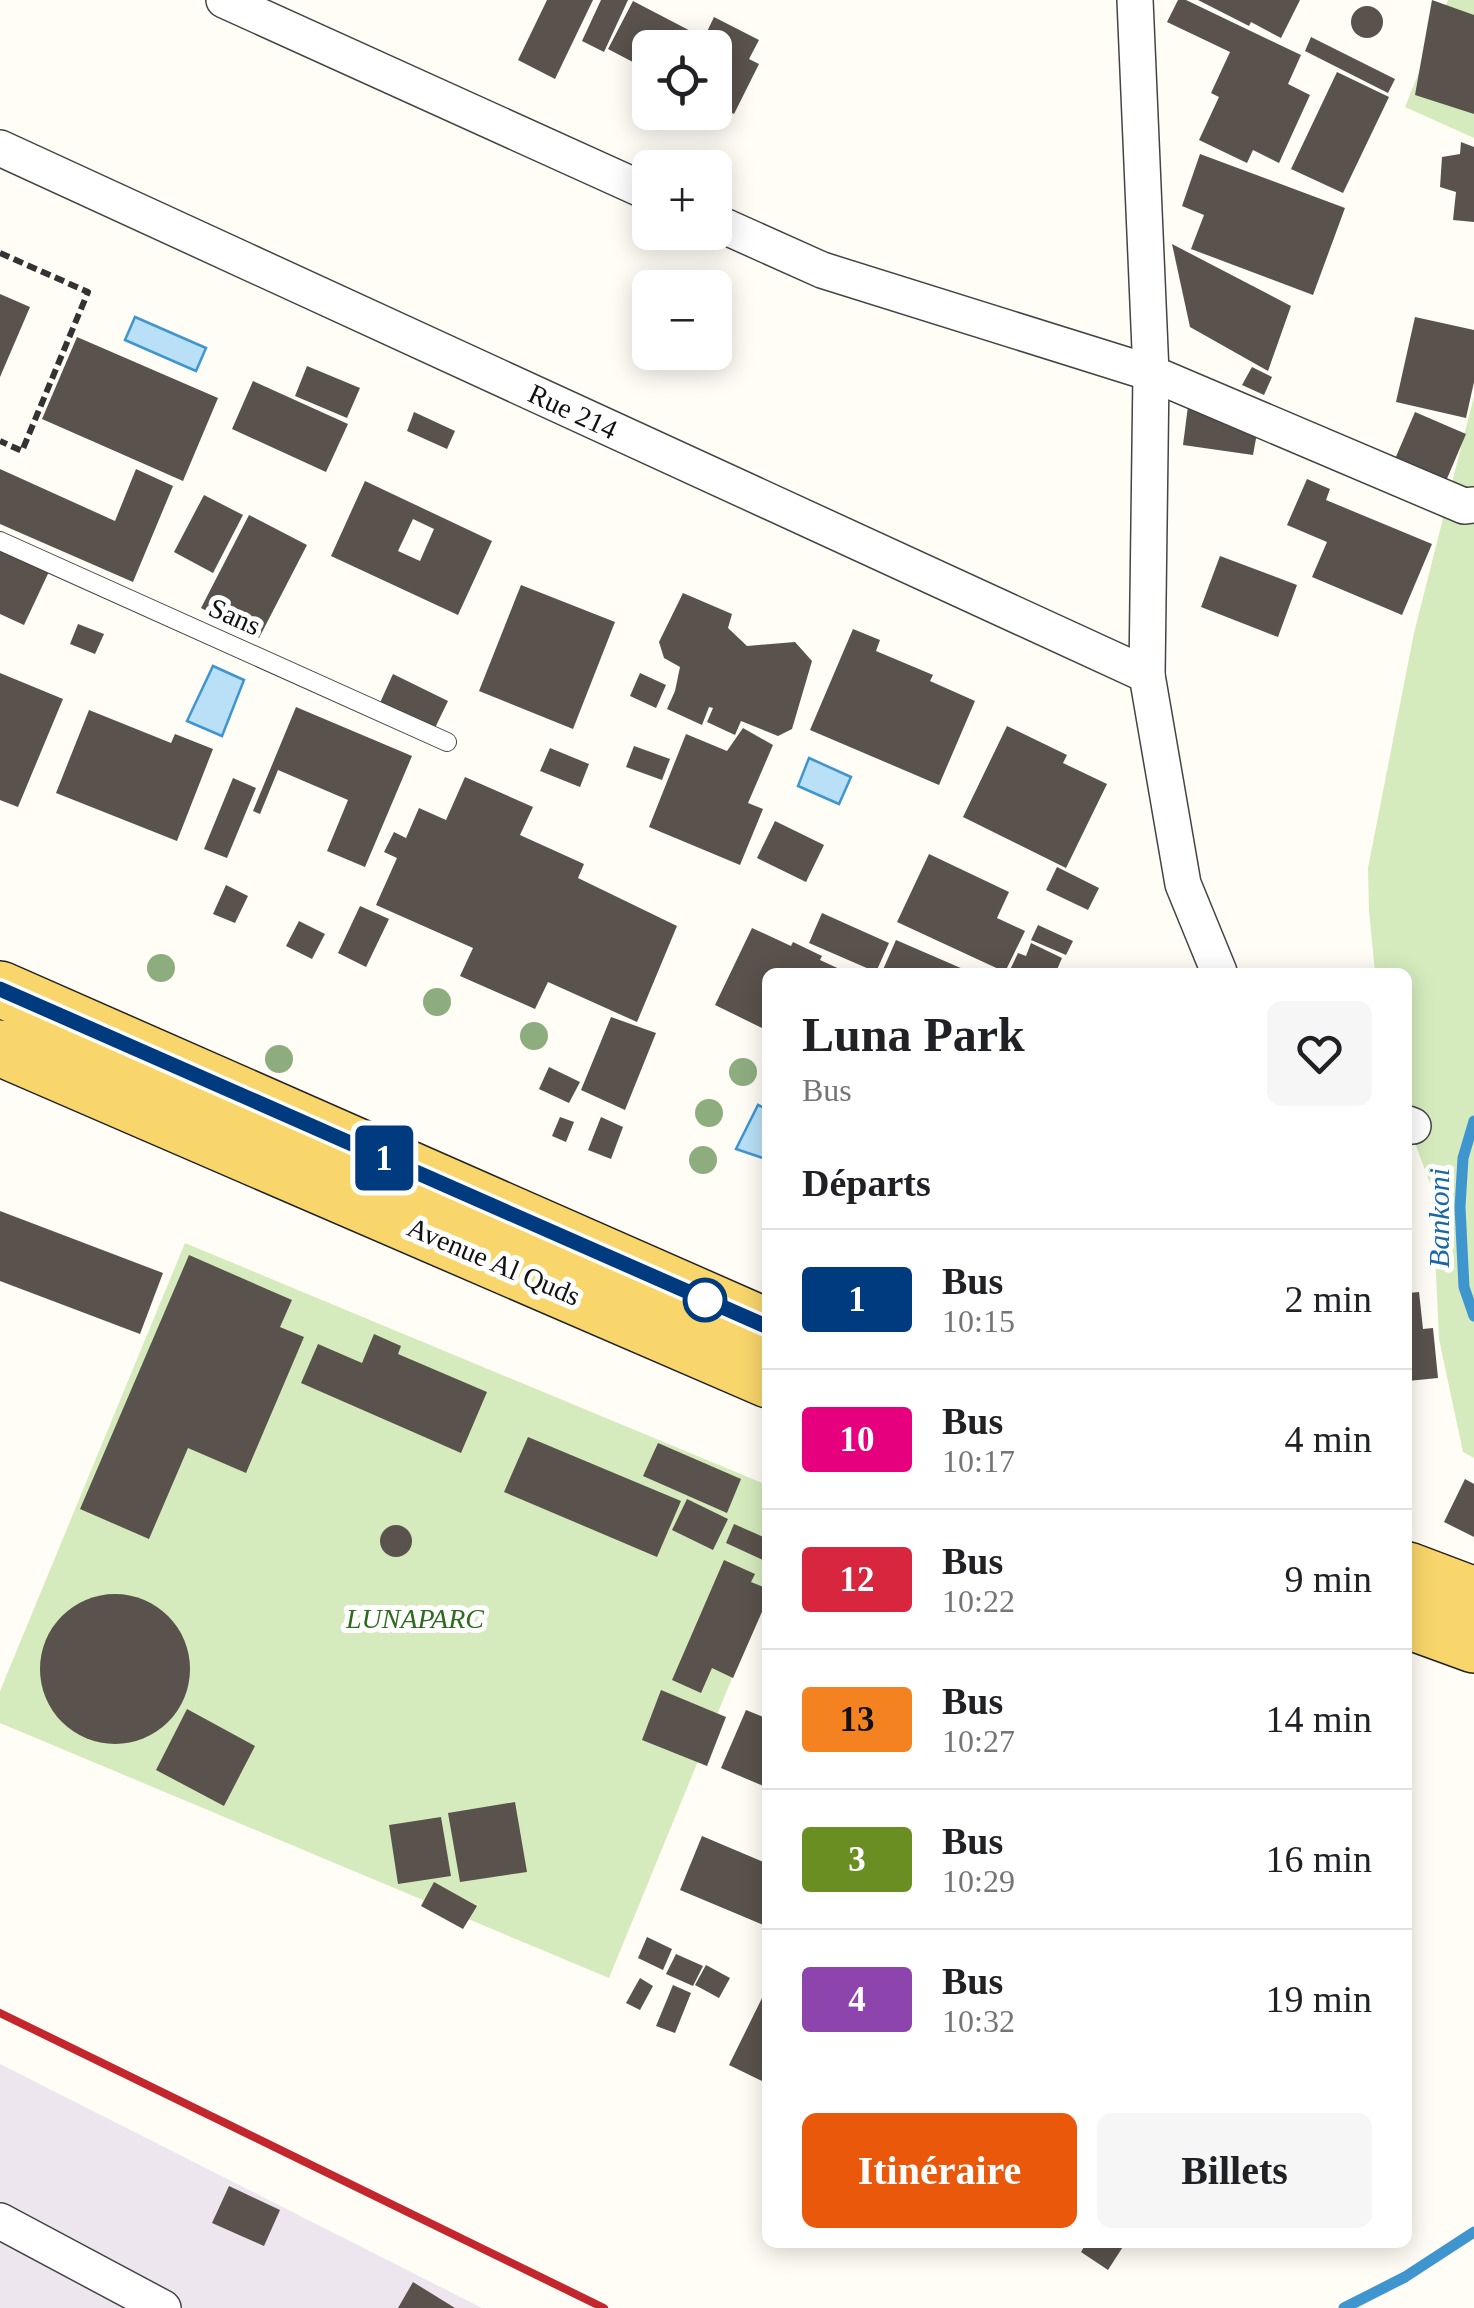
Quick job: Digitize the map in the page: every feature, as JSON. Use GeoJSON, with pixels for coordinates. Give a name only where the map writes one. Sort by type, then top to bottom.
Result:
{"type":"FeatureCollection","features":[{"type":"Feature","properties":{"kind":"main road","name":"Avenue Al Quds"},"geometry":{"type":"LineString","coordinates":[[0,989],[762,1324]]}},
{"type":"Feature","properties":{"kind":"main road","name":"Avenue Al Quds"},"geometry":{"type":"LineString","coordinates":[[0,1048],[762,1377]]}},
{"type":"Feature","properties":{"kind":"main road"},"geometry":{"type":"LineString","coordinates":[[1412,1574],[1456,1619]]}},
{"type":"Feature","properties":{"kind":"street"},"geometry":{"type":"LineString","coordinates":[[224,0],[632,185]]}},
{"type":"Feature","properties":{"kind":"street"},"geometry":{"type":"LineString","coordinates":[[1135,0],[1151,373],[1147,675],[1183,884],[1216,968]]}},
{"type":"Feature","properties":{"kind":"street","name":"Rue 214"},"geometry":{"type":"LineString","coordinates":[[0,148],[1147,675]]}},
{"type":"Feature","properties":{"kind":"street"},"geometry":{"type":"LineString","coordinates":[[732,230],[822,270],[1151,373],[1464,506],[1474,505]]}},
{"type":"Feature","properties":{"kind":"street"},"geometry":{"type":"LineString","coordinates":[[0,2220],[163,2308]]}},
{"type":"Feature","properties":{"kind":"lane","name":"Sans"},"geometry":{"type":"LineString","coordinates":[[0,541],[447,742]]}},
{"type":"Feature","properties":{"kind":"path"},"geometry":{"type":"LineString","coordinates":[[0,253],[88,292],[22,451],[0,441]]}},
{"type":"Feature","properties":{"kind":"shaded area"},"geometry":{"type":"Polygon","coordinates":[[[0,2064],[482,2308],[0,2308],[0,2064]]]}},
{"type":"Feature","properties":{"kind":"green space"},"geometry":{"type":"Polygon","coordinates":[[[1448,0],[1474,0],[1474,138],[1405,107],[1448,0]]]}},
{"type":"Feature","properties":{"kind":"green space"},"geometry":{"type":"Polygon","coordinates":[[[1474,396],[1474,1458],[1463,1452],[1439,1339],[1432,1189],[1412,1135],[1412,968],[1375,968],[1369,911],[1368,868],[1414,633],[1474,396]]]}},
{"type":"Feature","properties":{"kind":"green space","name":"LUNAPARC"},"geometry":{"type":"Polygon","coordinates":[[[185,1243],[762,1483],[762,1605],[609,1978],[0,1723],[0,1691],[185,1243]]]}},
{"type":"Feature","properties":{"kind":"water"},"geometry":{"type":"Polygon","coordinates":[[[135,317],[206,348],[196,371],[125,340],[135,317]]]}},
{"type":"Feature","properties":{"kind":"water"},"geometry":{"type":"Polygon","coordinates":[[[213,666],[244,680],[222,736],[187,721],[213,666]]]}},
{"type":"Feature","properties":{"kind":"water"},"geometry":{"type":"Polygon","coordinates":[[[809,758],[851,777],[839,804],[798,786],[809,758]]]}},
{"type":"Feature","properties":{"kind":"water"},"geometry":{"type":"Polygon","coordinates":[[[758,1105],[762,1107],[762,1158],[736,1149],[758,1105]]]}},
{"type":"Feature","properties":{"kind":"building"},"geometry":{"type":"Polygon","coordinates":[[[547,0],[593,0],[555,79],[518,60],[547,0]]]}},
{"type":"Feature","properties":{"kind":"building"},"geometry":{"type":"Polygon","coordinates":[[[601,0],[628,0],[604,52],[582,41],[601,0]]]}},
{"type":"Feature","properties":{"kind":"building"},"geometry":{"type":"Polygon","coordinates":[[[1178,0],[1186,0],[1301,55],[1288,84],[1310,95],[1279,163],[1253,150],[1247,163],[1199,140],[1219,97],[1211,93],[1230,52],[1167,22],[1178,0]]]}},
{"type":"Feature","properties":{"kind":"building"},"geometry":{"type":"Polygon","coordinates":[[[1198,0],[1300,0],[1281,38],[1198,0]]]}},
{"type":"Feature","properties":{"kind":"building"},"geometry":{"type":"Polygon","coordinates":[[[1432,0],[1474,15],[1474,114],[1415,95],[1432,0]]]}},
{"type":"Feature","properties":{"kind":"building"},"geometry":{"type":"Polygon","coordinates":[[[633,1],[689,30],[632,30],[632,62],[608,49],[633,1]]]}},
{"type":"Feature","properties":{"kind":"building"},"geometry":{"type":"Polygon","coordinates":[[[1367,6],[1379,10],[1383,22],[1379,34],[1367,38],[1355,34],[1351,22],[1355,10],[1367,6]]]}},
{"type":"Feature","properties":{"kind":"building"},"geometry":{"type":"Polygon","coordinates":[[[714,17],[759,40],[749,59],[759,64],[734,114],[732,30],[708,30],[714,17]]]}},
{"type":"Feature","properties":{"kind":"building"},"geometry":{"type":"Polygon","coordinates":[[[1311,37],[1395,79],[1388,93],[1305,51],[1311,37]]]}},
{"type":"Feature","properties":{"kind":"building"},"geometry":{"type":"Polygon","coordinates":[[[1337,72],[1389,97],[1343,193],[1291,169],[1337,72]]]}},
{"type":"Feature","properties":{"kind":"building"},"geometry":{"type":"Polygon","coordinates":[[[1461,142],[1474,147],[1474,222],[1453,220],[1456,192],[1440,187],[1442,157],[1460,154],[1461,142]]]}},
{"type":"Feature","properties":{"kind":"building"},"geometry":{"type":"Polygon","coordinates":[[[1200,154],[1345,208],[1313,295],[1191,249],[1204,215],[1182,206],[1200,154]]]}},
{"type":"Feature","properties":{"kind":"building"},"geometry":{"type":"Polygon","coordinates":[[[1172,244],[1291,306],[1268,371],[1190,327],[1172,244]]]}},
{"type":"Feature","properties":{"kind":"building"},"geometry":{"type":"Polygon","coordinates":[[[0,294],[30,307],[0,377],[0,294]]]}},
{"type":"Feature","properties":{"kind":"building"},"geometry":{"type":"Polygon","coordinates":[[[1415,317],[1474,330],[1474,382],[1466,418],[1396,402],[1415,317]]]}},
{"type":"Feature","properties":{"kind":"building"},"geometry":{"type":"Polygon","coordinates":[[[77,337],[218,398],[183,481],[42,419],[77,337]]]}},
{"type":"Feature","properties":{"kind":"building"},"geometry":{"type":"Polygon","coordinates":[[[307,366],[360,388],[347,418],[295,396],[307,366]]]}},
{"type":"Feature","properties":{"kind":"building"},"geometry":{"type":"Polygon","coordinates":[[[1252,367],[1272,377],[1264,395],[1242,385],[1252,367]]]}},
{"type":"Feature","properties":{"kind":"building"},"geometry":{"type":"Polygon","coordinates":[[[253,381],[348,424],[326,472],[232,429],[253,381]]]}},
{"type":"Feature","properties":{"kind":"building"},"geometry":{"type":"Polygon","coordinates":[[[1188,406],[1257,433],[1253,455],[1183,445],[1188,406]]]}},
{"type":"Feature","properties":{"kind":"building"},"geometry":{"type":"Polygon","coordinates":[[[414,412],[455,431],[447,449],[407,431],[414,412]]]}},
{"type":"Feature","properties":{"kind":"building"},"geometry":{"type":"Polygon","coordinates":[[[1415,412],[1466,434],[1446,481],[1395,459],[1415,412]]]}},
{"type":"Feature","properties":{"kind":"building"},"geometry":{"type":"Polygon","coordinates":[[[0,469],[115,521],[136,469],[173,486],[133,582],[0,524],[0,469]]]}},
{"type":"Feature","properties":{"kind":"building"},"geometry":{"type":"Polygon","coordinates":[[[1307,479],[1330,489],[1326,500],[1432,544],[1402,615],[1312,577],[1327,542],[1287,525],[1307,479]]]}},
{"type":"Feature","properties":{"kind":"building"},"geometry":{"type":"Polygon","coordinates":[[[365,481],[492,541],[458,615],[331,556],[365,481]],[[413,519],[398,551],[420,561],[434,529],[413,519]]]}},
{"type":"Feature","properties":{"kind":"building"},"geometry":{"type":"Polygon","coordinates":[[[204,495],[243,515],[213,573],[174,552],[204,495]]]}},
{"type":"Feature","properties":{"kind":"building"},"geometry":{"type":"Polygon","coordinates":[[[249,515],[307,545],[259,638],[201,608],[249,515]]]}},
{"type":"Feature","properties":{"kind":"building"},"geometry":{"type":"Polygon","coordinates":[[[0,539],[53,563],[24,625],[0,614],[0,539]]]}},
{"type":"Feature","properties":{"kind":"building"},"geometry":{"type":"Polygon","coordinates":[[[1220,556],[1297,585],[1278,637],[1201,607],[1220,556]]]}},
{"type":"Feature","properties":{"kind":"building"},"geometry":{"type":"Polygon","coordinates":[[[521,585],[615,622],[573,729],[479,691],[521,585]]]}},
{"type":"Feature","properties":{"kind":"building"},"geometry":{"type":"Polygon","coordinates":[[[683,593],[732,614],[728,628],[747,646],[795,642],[812,661],[792,729],[778,736],[741,721],[735,735],[707,722],[713,708],[709,707],[702,725],[667,709],[680,667],[664,658],[659,642],[683,593]]]}},
{"type":"Feature","properties":{"kind":"building"},"geometry":{"type":"Polygon","coordinates":[[[78,624],[104,634],[95,654],[70,644],[78,624]]]}},
{"type":"Feature","properties":{"kind":"building"},"geometry":{"type":"Polygon","coordinates":[[[853,629],[880,640],[876,651],[933,675],[930,681],[975,701],[939,785],[810,730],[853,629]]]}},
{"type":"Feature","properties":{"kind":"building"},"geometry":{"type":"Polygon","coordinates":[[[0,673],[63,699],[18,807],[0,800],[0,673]]]}},
{"type":"Feature","properties":{"kind":"building"},"geometry":{"type":"Polygon","coordinates":[[[640,673],[666,685],[656,708],[630,696],[640,673]]]}},
{"type":"Feature","properties":{"kind":"building"},"geometry":{"type":"Polygon","coordinates":[[[393,674],[448,701],[433,732],[379,705],[393,674]]]}},
{"type":"Feature","properties":{"kind":"building"},"geometry":{"type":"Polygon","coordinates":[[[296,707],[412,756],[365,867],[327,851],[348,800],[278,770],[260,814],[253,811],[296,707]]]}},
{"type":"Feature","properties":{"kind":"building"},"geometry":{"type":"Polygon","coordinates":[[[89,710],[171,743],[175,734],[213,749],[177,841],[56,793],[89,710]]]}},
{"type":"Feature","properties":{"kind":"building"},"geometry":{"type":"Polygon","coordinates":[[[1007,726],[1067,755],[1063,763],[1107,784],[1066,868],[963,817],[1007,726]]]}},
{"type":"Feature","properties":{"kind":"building"},"geometry":{"type":"Polygon","coordinates":[[[743,728],[773,745],[748,803],[763,809],[740,865],[649,827],[686,734],[727,751],[743,728]]]}},
{"type":"Feature","properties":{"kind":"building"},"geometry":{"type":"Polygon","coordinates":[[[634,746],[670,759],[662,780],[626,767],[634,746]]]}},
{"type":"Feature","properties":{"kind":"building"},"geometry":{"type":"Polygon","coordinates":[[[550,748],[589,764],[580,787],[540,771],[550,748]]]}},
{"type":"Feature","properties":{"kind":"building"},"geometry":{"type":"Polygon","coordinates":[[[465,777],[533,807],[520,835],[584,864],[578,878],[677,926],[637,1022],[548,982],[535,1009],[460,976],[473,948],[376,905],[397,858],[384,852],[394,832],[406,838],[419,808],[446,820],[465,777]]]}},
{"type":"Feature","properties":{"kind":"building"},"geometry":{"type":"Polygon","coordinates":[[[233,778],[256,788],[227,858],[204,849],[233,778]]]}},
{"type":"Feature","properties":{"kind":"building"},"geometry":{"type":"Polygon","coordinates":[[[775,821],[824,845],[806,882],[757,858],[775,821]]]}},
{"type":"Feature","properties":{"kind":"building"},"geometry":{"type":"Polygon","coordinates":[[[929,854],[1009,892],[997,918],[1025,931],[1007,968],[996,968],[897,922],[929,854]]]}},
{"type":"Feature","properties":{"kind":"building"},"geometry":{"type":"Polygon","coordinates":[[[1057,867],[1099,888],[1088,910],[1046,890],[1057,867]]]}},
{"type":"Feature","properties":{"kind":"building"},"geometry":{"type":"Polygon","coordinates":[[[226,885],[248,896],[235,923],[213,914],[226,885]]]}},
{"type":"Feature","properties":{"kind":"building"},"geometry":{"type":"Polygon","coordinates":[[[360,906],[389,919],[366,967],[338,953],[360,906]]]}},
{"type":"Feature","properties":{"kind":"building"},"geometry":{"type":"Polygon","coordinates":[[[822,913],[889,943],[878,968],[867,968],[809,943],[822,913]]]}},
{"type":"Feature","properties":{"kind":"building"},"geometry":{"type":"Polygon","coordinates":[[[299,921],[325,934],[312,959],[286,946],[299,921]]]}},
{"type":"Feature","properties":{"kind":"building"},"geometry":{"type":"Polygon","coordinates":[[[1038,925],[1073,941],[1066,955],[1031,940],[1038,925]]]}},
{"type":"Feature","properties":{"kind":"building"},"geometry":{"type":"Polygon","coordinates":[[[752,928],[791,946],[793,942],[837,968],[762,968],[762,1028],[715,1005],[752,928]]]}},
{"type":"Feature","properties":{"kind":"building"},"geometry":{"type":"Polygon","coordinates":[[[896,940],[961,968],[884,968],[896,940]]]}},
{"type":"Feature","properties":{"kind":"building"},"geometry":{"type":"Polygon","coordinates":[[[1031,943],[1062,958],[1058,968],[1011,968],[1018,953],[1026,956],[1031,943]]]}},
{"type":"Feature","properties":{"kind":"building"},"geometry":{"type":"Polygon","coordinates":[[[611,1017],[656,1033],[625,1110],[581,1090],[611,1017]]]}},
{"type":"Feature","properties":{"kind":"building"},"geometry":{"type":"Polygon","coordinates":[[[549,1067],[580,1082],[569,1103],[539,1089],[549,1067]]]}},
{"type":"Feature","properties":{"kind":"building"},"geometry":{"type":"Polygon","coordinates":[[[560,1117],[574,1122],[566,1142],[552,1136],[560,1117]]]}},
{"type":"Feature","properties":{"kind":"building"},"geometry":{"type":"Polygon","coordinates":[[[601,1117],[623,1127],[611,1159],[588,1150],[601,1117]]]}},
{"type":"Feature","properties":{"kind":"building"},"geometry":{"type":"Polygon","coordinates":[[[0,1211],[163,1273],[140,1334],[0,1281],[0,1211]]]}},
{"type":"Feature","properties":{"kind":"building"},"geometry":{"type":"Polygon","coordinates":[[[189,1255],[292,1300],[280,1327],[304,1337],[246,1473],[188,1448],[149,1539],[80,1509],[189,1255]]]}},
{"type":"Feature","properties":{"kind":"building"},"geometry":{"type":"Polygon","coordinates":[[[1419,1292],[1423,1329],[1433,1328],[1438,1378],[1412,1381],[1412,1293],[1419,1292]]]}},
{"type":"Feature","properties":{"kind":"building"},"geometry":{"type":"Polygon","coordinates":[[[374,1334],[401,1346],[398,1354],[487,1392],[461,1453],[301,1383],[318,1344],[362,1363],[374,1334]]]}},
{"type":"Feature","properties":{"kind":"building"},"geometry":{"type":"Polygon","coordinates":[[[528,1437],[681,1501],[657,1557],[504,1492],[528,1437]]]}},
{"type":"Feature","properties":{"kind":"building"},"geometry":{"type":"Polygon","coordinates":[[[658,1443],[741,1479],[727,1513],[643,1476],[658,1443]]]}},
{"type":"Feature","properties":{"kind":"building"},"geometry":{"type":"Polygon","coordinates":[[[1465,1479],[1474,1484],[1474,1537],[1444,1522],[1465,1479]]]}},
{"type":"Feature","properties":{"kind":"building"},"geometry":{"type":"Polygon","coordinates":[[[687,1499],[728,1519],[713,1550],[672,1530],[687,1499]]]}},
{"type":"Feature","properties":{"kind":"building"},"geometry":{"type":"Polygon","coordinates":[[[734,1524],[762,1536],[762,1560],[726,1543],[734,1524]]]}},
{"type":"Feature","properties":{"kind":"building"},"geometry":{"type":"Polygon","coordinates":[[[396,1525],[407,1530],[412,1541],[407,1552],[396,1557],[385,1552],[380,1541],[385,1530],[396,1525]]]}},
{"type":"Feature","properties":{"kind":"building"},"geometry":{"type":"Polygon","coordinates":[[[724,1560],[755,1574],[751,1582],[762,1587],[762,1612],[733,1678],[712,1668],[701,1693],[672,1680],[724,1560]]]}},
{"type":"Feature","properties":{"kind":"building"},"geometry":{"type":"Polygon","coordinates":[[[115,1594],[144,1600],[168,1616],[184,1640],[190,1669],[184,1698],[168,1722],[144,1738],[115,1744],[86,1738],[62,1722],[46,1698],[40,1669],[46,1640],[62,1616],[86,1600],[115,1594]]]}},
{"type":"Feature","properties":{"kind":"building"},"geometry":{"type":"Polygon","coordinates":[[[661,1690],[726,1717],[707,1766],[642,1740],[661,1690]]]}},
{"type":"Feature","properties":{"kind":"building"},"geometry":{"type":"Polygon","coordinates":[[[187,1709],[255,1746],[224,1806],[156,1770],[187,1709]]]}},
{"type":"Feature","properties":{"kind":"building"},"geometry":{"type":"Polygon","coordinates":[[[746,1710],[762,1717],[762,1785],[721,1768],[746,1710]]]}},
{"type":"Feature","properties":{"kind":"building"},"geometry":{"type":"Polygon","coordinates":[[[515,1802],[527,1872],[460,1882],[448,1813],[515,1802]]]}},
{"type":"Feature","properties":{"kind":"building"},"geometry":{"type":"Polygon","coordinates":[[[441,1817],[451,1876],[398,1884],[389,1825],[441,1817]]]}},
{"type":"Feature","properties":{"kind":"building"},"geometry":{"type":"Polygon","coordinates":[[[702,1836],[762,1861],[762,1924],[680,1890],[702,1836]]]}},
{"type":"Feature","properties":{"kind":"building"},"geometry":{"type":"Polygon","coordinates":[[[434,1882],[477,1906],[463,1929],[421,1906],[434,1882]]]}},
{"type":"Feature","properties":{"kind":"building"},"geometry":{"type":"Polygon","coordinates":[[[647,1937],[672,1949],[663,1970],[638,1958],[647,1937]]]}},
{"type":"Feature","properties":{"kind":"building"},"geometry":{"type":"Polygon","coordinates":[[[676,1954],[703,1966],[693,1986],[666,1974],[676,1954]]]}},
{"type":"Feature","properties":{"kind":"building"},"geometry":{"type":"Polygon","coordinates":[[[706,1965],[730,1978],[719,1998],[695,1985],[706,1965]]]}},
{"type":"Feature","properties":{"kind":"building"},"geometry":{"type":"Polygon","coordinates":[[[640,1978],[653,1986],[640,2010],[626,2003],[640,1978]]]}},
{"type":"Feature","properties":{"kind":"building"},"geometry":{"type":"Polygon","coordinates":[[[673,1985],[691,1993],[675,2033],[656,2026],[673,1985]]]}},
{"type":"Feature","properties":{"kind":"building"},"geometry":{"type":"Polygon","coordinates":[[[762,1998],[762,2081],[729,2065],[762,1998]]]}},
{"type":"Feature","properties":{"kind":"building"},"geometry":{"type":"Polygon","coordinates":[[[229,2186],[280,2210],[264,2246],[212,2223],[229,2186]]]}},
{"type":"Feature","properties":{"kind":"building"},"geometry":{"type":"Polygon","coordinates":[[[1083,2248],[1122,2248],[1108,2270],[1081,2252],[1083,2248]]]}},
{"type":"Feature","properties":{"kind":"building"},"geometry":{"type":"Polygon","coordinates":[[[413,2282],[455,2308],[398,2308],[413,2282]]]}},
{"type":"Feature","properties":{"kind":"waterway","name":"Bankoni"},"geometry":{"type":"LineString","coordinates":[[1474,1121],[1463,1158],[1460,1207],[1464,1287],[1474,1316]]}},
{"type":"Feature","properties":{"kind":"waterway","name":"Bankoni"},"geometry":{"type":"LineString","coordinates":[[1344,2308],[1405,2277],[1474,2232]]}},
{"type":"Feature","properties":{"kind":"railway"},"geometry":{"type":"LineString","coordinates":[[0,2013],[604,2308]]}},
{"type":"Feature","properties":{"kind":"bus line","name":"1"},"geometry":{"type":"LineString","coordinates":[[0,989],[762,1324]]}}]}
